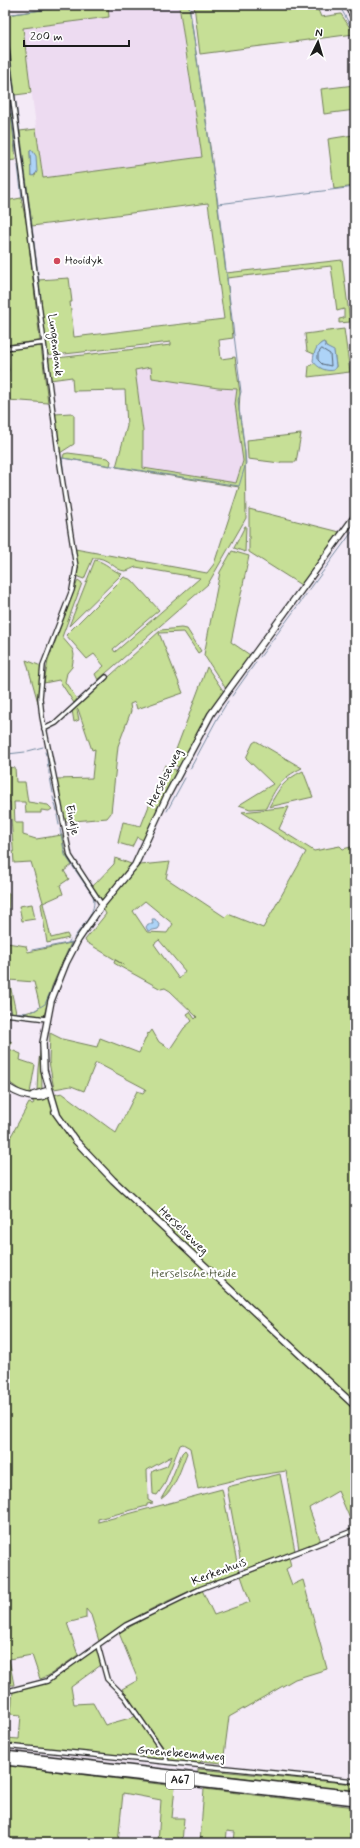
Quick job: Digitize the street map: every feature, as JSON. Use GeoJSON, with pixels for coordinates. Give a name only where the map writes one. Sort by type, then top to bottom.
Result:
{"type":"FeatureCollection","features":[{"type":"Feature","properties":{"kind":"highway","name":"A67"},"geometry":{"type":"LineString","coordinates":[[5,1754],[355,1795]]}},
{"type":"Feature","properties":{"kind":"highway","name":"A67"},"geometry":{"type":"LineString","coordinates":[[5,1761],[355,1801]]}},
{"type":"Feature","properties":{"kind":"street"},"geometry":{"type":"LineString","coordinates":[[347,5],[355,19]]}},
{"type":"Feature","properties":{"kind":"street","name":"Lungendonk"},"geometry":{"type":"LineString","coordinates":[[5,38],[44,343],[76,574],[72,590],[48,650]]}},
{"type":"Feature","properties":{"kind":"street"},"geometry":{"type":"LineString","coordinates":[[5,348],[44,343]]}},
{"type":"Feature","properties":{"kind":"street","name":"Herselseweg"},"geometry":{"type":"LineString","coordinates":[[355,516],[211,714],[167,796],[135,865],[102,905],[78,940],[66,963],[54,994],[47,1019],[43,1043],[44,1070],[48,1092],[56,1114],[75,1140],[113,1180],[355,1406]]}},
{"type":"Feature","properties":{"kind":"street","name":"Eindje"},"geometry":{"type":"LineString","coordinates":[[48,650],[43,665],[40,698],[44,729],[70,856],[102,905]]}},
{"type":"Feature","properties":{"kind":"street"},"geometry":{"type":"LineString","coordinates":[[44,729],[56,723],[106,677]]}},
{"type":"Feature","properties":{"kind":"street"},"geometry":{"type":"LineString","coordinates":[[5,1014],[47,1019]]}},
{"type":"Feature","properties":{"kind":"street"},"geometry":{"type":"LineString","coordinates":[[5,1085],[20,1094],[37,1097],[48,1092]]}},
{"type":"Feature","properties":{"kind":"street","name":"Kerkenhuis"},"geometry":{"type":"LineString","coordinates":[[12,1690],[47,1681],[126,1625],[200,1589],[355,1530]]}},
{"type":"Feature","properties":{"kind":"street"},"geometry":{"type":"LineString","coordinates":[[98,1646],[107,1679],[125,1698],[165,1755],[167,1762]]}},
{"type":"Feature","properties":{"kind":"street","name":"Groenebeemdweg"},"geometry":{"type":"LineString","coordinates":[[5,1746],[355,1781]]}},
{"type":"Feature","properties":{"kind":"shaded area"},"geometry":{"type":"Polygon","coordinates":[[[123,5],[179,5],[187,69],[194,97],[202,157],[43,178],[23,28],[109,17],[108,7],[123,5]]]}},
{"type":"Feature","properties":{"kind":"shaded area"},"geometry":{"type":"Polygon","coordinates":[[[152,367],[152,378],[218,388],[237,389],[235,404],[243,461],[236,483],[143,468],[143,431],[135,370],[152,367]]]}},
{"type":"Feature","properties":{"kind":"green space"},"geometry":{"type":"Polygon","coordinates":[[[78,5],[123,5],[108,7],[109,17],[23,28],[31,93],[15,95],[6,15],[78,5]]]}},
{"type":"Feature","properties":{"kind":"green space"},"geometry":{"type":"Polygon","coordinates":[[[179,5],[189,5],[211,153],[226,273],[342,260],[350,322],[339,323],[339,319],[344,318],[344,309],[337,311],[331,266],[227,278],[233,338],[219,340],[221,359],[235,357],[240,393],[239,410],[245,452],[246,518],[208,584],[98,680],[95,674],[104,666],[94,654],[87,659],[66,635],[124,577],[132,580],[159,610],[113,649],[115,652],[200,578],[136,567],[126,571],[118,569],[103,559],[93,558],[84,579],[78,577],[75,549],[207,573],[214,564],[239,487],[116,467],[127,426],[125,390],[73,391],[72,377],[50,380],[48,359],[171,345],[171,342],[47,356],[38,280],[69,278],[74,337],[224,319],[208,203],[32,226],[20,131],[36,129],[43,178],[202,157],[179,5]],[[32,150],[30,151],[31,175],[35,176],[36,163],[32,150]],[[151,367],[135,370],[143,431],[143,468],[236,483],[243,461],[235,404],[237,389],[218,388],[152,378],[151,367]]]}},
{"type":"Feature","properties":{"kind":"green space"},"geometry":{"type":"Polygon","coordinates":[[[194,5],[316,5],[321,17],[341,14],[354,34],[200,54],[194,5]]]}},
{"type":"Feature","properties":{"kind":"green space"},"geometry":{"type":"Polygon","coordinates":[[[355,85],[355,110],[324,114],[321,89],[355,85]]]}},
{"type":"Feature","properties":{"kind":"green space"},"geometry":{"type":"Polygon","coordinates":[[[11,114],[16,160],[5,161],[5,115],[11,114]]]}},
{"type":"Feature","properties":{"kind":"green space"},"geometry":{"type":"Polygon","coordinates":[[[353,135],[355,150],[355,186],[334,189],[328,139],[353,135]]]}},
{"type":"Feature","properties":{"kind":"green space"},"geometry":{"type":"Polygon","coordinates":[[[21,198],[27,226],[40,341],[5,345],[5,201],[21,198]]]}},
{"type":"Feature","properties":{"kind":"green space"},"geometry":{"type":"Polygon","coordinates":[[[344,329],[350,372],[308,377],[309,366],[315,363],[321,368],[336,368],[336,366],[334,352],[326,347],[324,342],[320,344],[314,354],[307,351],[305,334],[344,329]]]}},
{"type":"Feature","properties":{"kind":"green space"},"geometry":{"type":"Polygon","coordinates":[[[41,346],[48,403],[8,400],[5,404],[5,377],[9,370],[5,350],[41,346]]]}},
{"type":"Feature","properties":{"kind":"green space"},"geometry":{"type":"Polygon","coordinates":[[[55,414],[74,414],[74,444],[60,453],[55,414]]]}},
{"type":"Feature","properties":{"kind":"green space"},"geometry":{"type":"Polygon","coordinates":[[[301,434],[296,462],[280,463],[248,459],[247,440],[301,434]]]}},
{"type":"Feature","properties":{"kind":"green space"},"geometry":{"type":"Polygon","coordinates":[[[68,453],[108,458],[111,461],[110,466],[63,458],[64,454],[68,453]]]}},
{"type":"Feature","properties":{"kind":"green space"},"geometry":{"type":"Polygon","coordinates":[[[249,509],[340,532],[301,585],[249,552],[249,509]]]}},
{"type":"Feature","properties":{"kind":"green space"},"geometry":{"type":"Polygon","coordinates":[[[246,526],[245,552],[234,548],[246,526]]]}},
{"type":"Feature","properties":{"kind":"green space"},"geometry":{"type":"Polygon","coordinates":[[[232,551],[249,556],[231,642],[250,655],[226,689],[204,655],[220,572],[232,551]]]}},
{"type":"Feature","properties":{"kind":"green space"},"geometry":{"type":"Polygon","coordinates":[[[95,560],[122,574],[69,626],[95,560]]]}},
{"type":"Feature","properties":{"kind":"green space"},"geometry":{"type":"Polygon","coordinates":[[[78,580],[82,583],[62,637],[73,650],[74,655],[72,667],[67,673],[65,682],[77,699],[74,703],[59,680],[44,683],[48,661],[78,580]]]}},
{"type":"Feature","properties":{"kind":"green space"},"geometry":{"type":"Polygon","coordinates":[[[181,628],[187,629],[201,651],[198,653],[184,632],[159,633],[183,693],[137,709],[135,702],[130,704],[131,711],[118,746],[111,813],[107,818],[64,822],[56,779],[92,778],[95,749],[92,750],[78,709],[79,720],[74,722],[72,710],[161,630],[181,628]]]}},
{"type":"Feature","properties":{"kind":"green space"},"geometry":{"type":"Polygon","coordinates":[[[26,660],[41,666],[39,706],[26,660]]]}},
{"type":"Feature","properties":{"kind":"green space"},"geometry":{"type":"Polygon","coordinates":[[[207,667],[224,692],[180,768],[171,763],[207,667]]]}},
{"type":"Feature","properties":{"kind":"green space"},"geometry":{"type":"Polygon","coordinates":[[[256,741],[302,768],[280,784],[266,808],[250,809],[239,805],[273,784],[246,758],[253,743],[256,741]]]}},
{"type":"Feature","properties":{"kind":"green space"},"geometry":{"type":"Polygon","coordinates":[[[5,755],[8,755],[10,767],[15,768],[16,782],[25,782],[28,802],[48,805],[52,809],[49,811],[41,810],[41,813],[26,813],[25,802],[14,802],[15,823],[23,823],[23,835],[36,839],[62,835],[65,852],[72,865],[64,871],[69,879],[60,885],[63,894],[43,903],[51,938],[67,934],[69,938],[47,943],[41,904],[43,902],[31,862],[14,863],[10,802],[5,801],[5,755]]]}},
{"type":"Feature","properties":{"kind":"green space"},"geometry":{"type":"Polygon","coordinates":[[[165,765],[178,771],[145,841],[137,837],[132,847],[118,843],[123,822],[141,826],[165,765]]]}},
{"type":"Feature","properties":{"kind":"green space"},"geometry":{"type":"Polygon","coordinates":[[[303,771],[313,797],[269,807],[283,785],[303,771]]]}},
{"type":"Feature","properties":{"kind":"green space","name":"Herselsche Heide"},"geometry":{"type":"Polygon","coordinates":[[[289,807],[279,829],[314,851],[340,846],[343,849],[355,846],[355,1528],[338,1491],[309,1508],[320,1541],[299,1549],[286,1471],[247,1477],[198,1489],[190,1448],[183,1444],[180,1445],[164,1485],[157,1495],[153,1494],[153,1471],[167,1466],[172,1456],[147,1470],[148,1500],[153,1503],[147,1504],[147,1506],[98,1519],[98,1522],[222,1489],[239,1572],[202,1586],[149,1610],[99,1641],[91,1615],[86,1609],[86,1618],[67,1623],[78,1655],[48,1676],[40,1679],[32,1655],[9,1659],[14,1685],[5,1685],[5,1147],[29,1103],[33,1104],[34,1102],[30,1100],[62,1093],[116,1133],[137,1091],[143,1093],[146,1089],[97,1063],[95,1064],[84,1091],[71,1086],[54,1089],[49,1062],[50,1033],[62,1039],[97,1047],[100,1038],[139,1053],[148,1033],[149,1034],[152,1030],[159,1042],[170,1049],[184,1028],[192,1021],[187,1014],[190,1012],[195,1019],[197,1017],[170,991],[165,988],[161,989],[114,963],[115,960],[124,965],[85,940],[106,914],[103,908],[135,869],[140,865],[170,862],[166,878],[225,917],[228,914],[263,928],[306,852],[242,812],[289,807]],[[145,901],[133,911],[147,932],[167,933],[173,924],[145,901]],[[159,940],[154,944],[179,979],[185,971],[159,940]]]}},
{"type":"Feature","properties":{"kind":"green space"},"geometry":{"type":"Polygon","coordinates":[[[115,858],[131,864],[102,900],[92,887],[114,864],[115,858]]]}},
{"type":"Feature","properties":{"kind":"green space"},"geometry":{"type":"Polygon","coordinates":[[[5,893],[9,893],[7,943],[26,946],[28,952],[71,943],[52,986],[44,1016],[21,1014],[36,1010],[40,1007],[34,982],[9,980],[16,1013],[12,1013],[5,984],[5,893]]]}},
{"type":"Feature","properties":{"kind":"green space"},"geometry":{"type":"Polygon","coordinates":[[[32,904],[35,919],[22,921],[19,906],[32,904]]]}},
{"type":"Feature","properties":{"kind":"green space"},"geometry":{"type":"Polygon","coordinates":[[[5,1039],[12,1042],[9,1049],[21,1054],[20,1060],[35,1065],[30,1093],[21,1091],[5,1079],[5,1039]]]}},
{"type":"Feature","properties":{"kind":"green space"},"geometry":{"type":"Polygon","coordinates":[[[41,1043],[42,1089],[37,1091],[38,1069],[41,1043]]]}},
{"type":"Feature","properties":{"kind":"green space"},"geometry":{"type":"Polygon","coordinates":[[[185,1450],[187,1453],[177,1478],[170,1490],[161,1499],[168,1487],[182,1453],[185,1450]]]}},
{"type":"Feature","properties":{"kind":"green space"},"geometry":{"type":"Polygon","coordinates":[[[280,1474],[295,1551],[245,1569],[241,1564],[227,1487],[280,1474]]]}},
{"type":"Feature","properties":{"kind":"green space"},"geometry":{"type":"Polygon","coordinates":[[[289,1558],[291,1566],[286,1569],[292,1585],[303,1580],[327,1669],[295,1679],[229,1717],[223,1763],[201,1761],[199,1764],[169,1762],[168,1754],[122,1689],[138,1680],[119,1633],[161,1609],[202,1590],[214,1615],[250,1602],[241,1576],[289,1558]]]}},
{"type":"Feature","properties":{"kind":"green space"},"geometry":{"type":"Polygon","coordinates":[[[97,1648],[101,1665],[71,1687],[74,1704],[93,1703],[105,1725],[137,1716],[164,1755],[165,1762],[5,1744],[5,1713],[7,1713],[6,1738],[19,1739],[21,1715],[11,1714],[13,1690],[40,1684],[97,1648]]]}},
{"type":"Feature","properties":{"kind":"green space"},"geometry":{"type":"Polygon","coordinates":[[[5,1765],[175,1786],[172,1818],[184,1818],[182,1843],[158,1843],[161,1800],[123,1793],[118,1843],[5,1843],[5,1765]]]}},
{"type":"Feature","properties":{"kind":"green space"},"geometry":{"type":"Polygon","coordinates":[[[198,1769],[355,1784],[355,1792],[198,1772],[198,1769]]]}},
{"type":"Feature","properties":{"kind":"green space"},"geometry":{"type":"Polygon","coordinates":[[[204,1789],[355,1807],[355,1843],[249,1843],[248,1841],[238,1839],[237,1843],[234,1843],[235,1832],[227,1831],[226,1843],[200,1843],[204,1789]]]}},
{"type":"Feature","properties":{"kind":"water"},"geometry":{"type":"Polygon","coordinates":[[[32,150],[36,156],[37,172],[33,176],[31,175],[30,151],[32,150]]]}},
{"type":"Feature","properties":{"kind":"water"},"geometry":{"type":"Polygon","coordinates":[[[324,342],[326,347],[334,351],[336,366],[334,370],[322,369],[313,361],[316,349],[324,342]]]}},
{"type":"Feature","properties":{"kind":"water"},"geometry":{"type":"Polygon","coordinates":[[[152,919],[155,919],[160,926],[158,929],[148,931],[146,927],[148,924],[153,924],[152,919]]]}},
{"type":"Feature","properties":{"kind":"waterway"},"geometry":{"type":"LineString","coordinates":[[5,15],[78,5]]}},
{"type":"Feature","properties":{"kind":"waterway"},"geometry":{"type":"LineString","coordinates":[[189,5],[218,204],[355,187]]}},
{"type":"Feature","properties":{"kind":"waterway"},"geometry":{"type":"LineString","coordinates":[[339,5],[355,34]]}},
{"type":"Feature","properties":{"kind":"waterway"},"geometry":{"type":"LineString","coordinates":[[5,18],[41,297]]}},
{"type":"Feature","properties":{"kind":"waterway"},"geometry":{"type":"LineString","coordinates":[[5,63],[9,98]]}},
{"type":"Feature","properties":{"kind":"waterway"},"geometry":{"type":"LineString","coordinates":[[10,101],[16,151]]}},
{"type":"Feature","properties":{"kind":"waterway"},"geometry":{"type":"LineString","coordinates":[[18,165],[22,199]]}},
{"type":"Feature","properties":{"kind":"waterway"},"geometry":{"type":"LineString","coordinates":[[218,205],[241,392],[238,400],[241,424]]}},
{"type":"Feature","properties":{"kind":"waterway"},"geometry":{"type":"LineString","coordinates":[[64,478],[62,458],[239,486],[246,463],[242,427]]}},
{"type":"Feature","properties":{"kind":"waterway"},"geometry":{"type":"LineString","coordinates":[[68,506],[76,553]]}},
{"type":"Feature","properties":{"kind":"waterway"},"geometry":{"type":"LineString","coordinates":[[260,657],[355,528]]}},
{"type":"Feature","properties":{"kind":"waterway"},"geometry":{"type":"LineString","coordinates":[[232,696],[256,662]]}},
{"type":"Feature","properties":{"kind":"waterway"},"geometry":{"type":"LineString","coordinates":[[190,769],[228,701]]}},
{"type":"Feature","properties":{"kind":"waterway"},"geometry":{"type":"LineString","coordinates":[[50,746],[54,765]]}},
{"type":"Feature","properties":{"kind":"waterway"},"geometry":{"type":"LineString","coordinates":[[28,751],[43,747]]}},
{"type":"Feature","properties":{"kind":"waterway"},"geometry":{"type":"LineString","coordinates":[[8,754],[25,752]]}},
{"type":"Feature","properties":{"kind":"waterway"},"geometry":{"type":"LineString","coordinates":[[47,758],[48,768]]}},
{"type":"Feature","properties":{"kind":"waterway"},"geometry":{"type":"LineString","coordinates":[[50,777],[53,793]]}},
{"type":"Feature","properties":{"kind":"waterway"},"geometry":{"type":"LineString","coordinates":[[167,811],[185,778]]}},
{"type":"Feature","properties":{"kind":"waterway"},"geometry":{"type":"LineString","coordinates":[[53,797],[57,811]]}},
{"type":"Feature","properties":{"kind":"waterway"},"geometry":{"type":"LineString","coordinates":[[57,815],[59,825]]}},
{"type":"Feature","properties":{"kind":"waterway"},"geometry":{"type":"LineString","coordinates":[[60,829],[65,855],[93,896],[94,902],[91,913],[74,938]]}},
{"type":"Feature","properties":{"kind":"waterway"},"geometry":{"type":"LineString","coordinates":[[64,960],[72,942],[68,943],[70,940]]}},
{"type":"Feature","properties":{"kind":"waterway"},"geometry":{"type":"LineString","coordinates":[[32,950],[68,943]]}},
{"type":"Feature","properties":{"kind":"waterway"},"geometry":{"type":"LineString","coordinates":[[32,1012],[45,1004],[62,965]]}},
{"type":"Feature","properties":{"kind":"waterway"},"geometry":{"type":"LineString","coordinates":[[5,1012],[27,1013]]}},
{"type":"Feature","properties":{"kind":"place","name":"Hooidyk"},"geometry":{"type":"Point","coordinates":[57,261]}}]}
